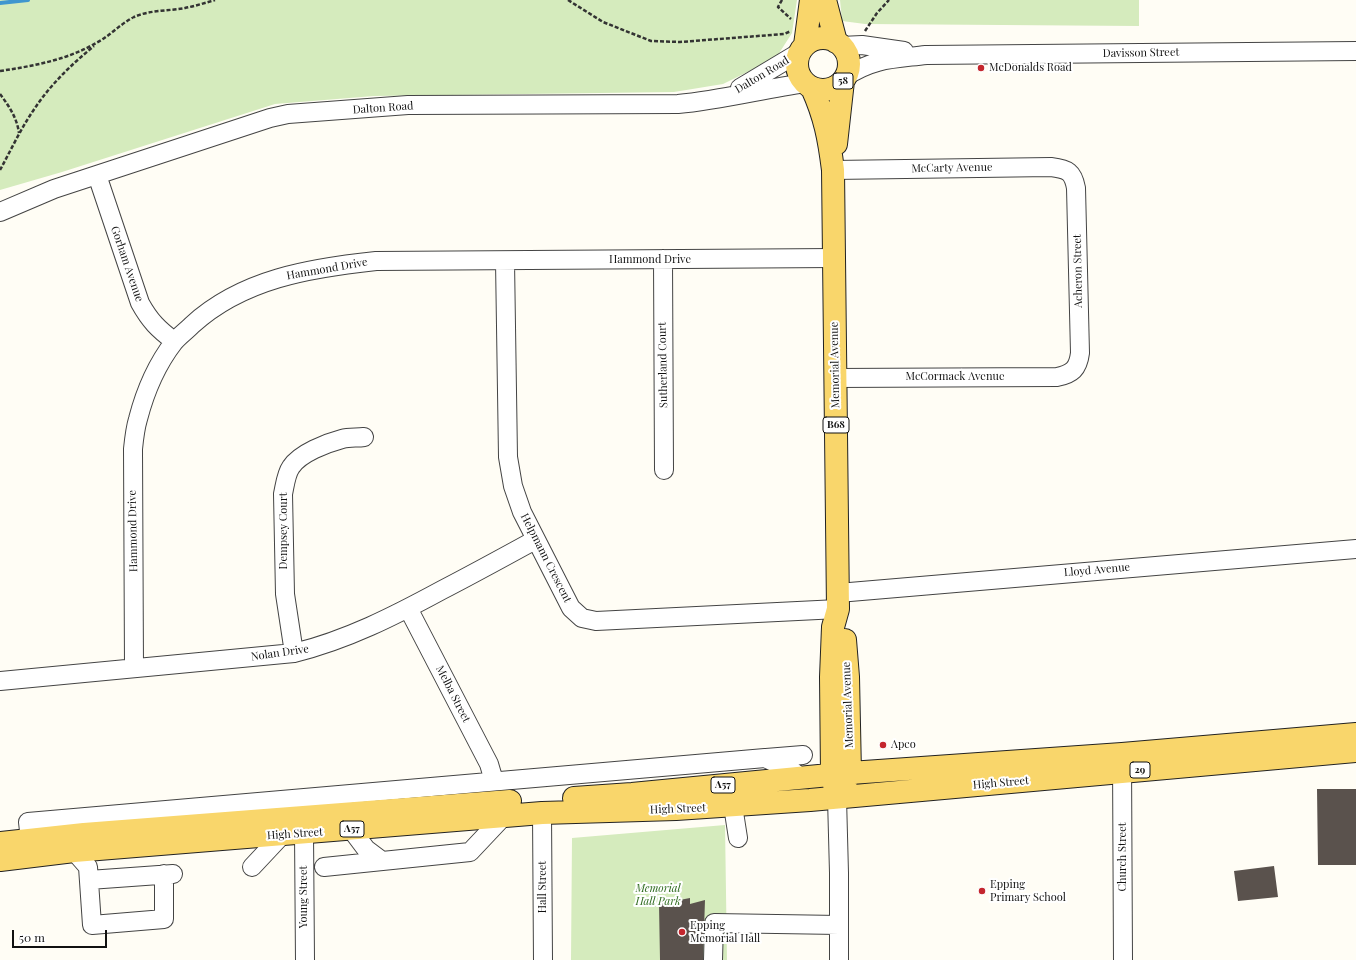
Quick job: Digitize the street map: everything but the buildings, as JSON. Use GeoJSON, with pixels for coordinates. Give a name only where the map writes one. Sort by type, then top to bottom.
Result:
{"type":"FeatureCollection","features":[{"type":"Feature","properties":{"kind":"main road"},"geometry":{"type":"LineString","coordinates":[[809,86],[800,77],[797,68],[797,60],[799,42],[811,0]]}},
{"type":"Feature","properties":{"kind":"main road","name":"58"},"geometry":{"type":"LineString","coordinates":[[809,86],[820,90],[828,90],[836,87],[844,79],[848,69],[849,61],[846,53],[846,44],[825,0]]}},
{"type":"Feature","properties":{"kind":"main road"},"geometry":{"type":"LineString","coordinates":[[799,42],[820,38],[846,44]]}},
{"type":"Feature","properties":{"kind":"main road","name":"Memorial Avenue"},"geometry":{"type":"LineString","coordinates":[[833,170],[844,79]]}},
{"type":"Feature","properties":{"kind":"main road","name":"Memorial Avenue"},"geometry":{"type":"LineString","coordinates":[[809,86],[820,105],[829,137],[833,170],[838,601],[833,627],[831,677],[841,774],[837,798]]}},
{"type":"Feature","properties":{"kind":"main road","name":"High Street"},"geometry":{"type":"LineString","coordinates":[[0,860],[74,851],[304,834],[542,813],[733,806],[837,798],[1356,734]]}},
{"type":"Feature","properties":{"kind":"main road","name":"High Street"},"geometry":{"type":"LineString","coordinates":[[0,843],[84,834],[465,804],[610,796],[841,774],[1122,763],[1356,751]]}},
{"type":"Feature","properties":{"kind":"street","name":"Dalton Road"},"geometry":{"type":"LineString","coordinates":[[723,98],[760,77],[799,42]]}},
{"type":"Feature","properties":{"kind":"street","name":"Davisson Street"},"geometry":{"type":"LineString","coordinates":[[846,44],[926,55]]}},
{"type":"Feature","properties":{"kind":"street","name":"Davisson Street"},"geometry":{"type":"LineString","coordinates":[[844,79],[862,67],[881,60],[926,55],[1356,51]]}},
{"type":"Feature","properties":{"kind":"street","name":"Dalton Road"},"geometry":{"type":"LineString","coordinates":[[0,202],[54,189],[270,118],[288,114],[408,105],[678,104],[723,98],[764,89],[809,86]]}},
{"type":"Feature","properties":{"kind":"street","name":"McCarty Avenue"},"geometry":{"type":"LineString","coordinates":[[833,170],[1051,167],[1061,168],[1070,172]]}},
{"type":"Feature","properties":{"kind":"street","name":"Acheron Street"},"geometry":{"type":"LineString","coordinates":[[1070,172],[1074,179],[1076,188],[1080,346],[1079,362],[1074,370]]}},
{"type":"Feature","properties":{"kind":"street","name":"Gorham Avenue"},"geometry":{"type":"LineString","coordinates":[[97,175],[140,303],[148,318],[174,341]]}},
{"type":"Feature","properties":{"kind":"street","name":"Dalton Road"},"geometry":{"type":"LineString","coordinates":[[0,212],[54,189]]}},
{"type":"Feature","properties":{"kind":"street","name":"Hammond Drive"},"geometry":{"type":"LineString","coordinates":[[134,668],[133,449],[138,419],[150,383],[174,341],[201,317],[240,292],[257,285],[307,271],[376,261],[834,258]]}},
{"type":"Feature","properties":{"kind":"street","name":"Sutherland Court"},"geometry":{"type":"LineString","coordinates":[[662,259],[664,470]]}},
{"type":"Feature","properties":{"kind":"street","name":"Helpmann Crescent"},"geometry":{"type":"LineString","coordinates":[[505,261],[508,457],[513,486],[522,512],[535,540],[571,608],[582,618],[596,621],[838,601]]}},
{"type":"Feature","properties":{"kind":"street","name":"McCormack Avenue"},"geometry":{"type":"LineString","coordinates":[[835,378],[1057,377],[1066,375],[1074,370]]}},
{"type":"Feature","properties":{"kind":"street","name":"Dempsey Court"},"geometry":{"type":"LineString","coordinates":[[294,653],[285,594],[284,577],[283,494],[285,480],[291,467],[299,459],[310,452],[343,439],[364,437]]}},
{"type":"Feature","properties":{"kind":"street","name":"Nolan Drive"},"geometry":{"type":"LineString","coordinates":[[0,681],[294,653],[340,640],[408,608],[535,540]]}},
{"type":"Feature","properties":{"kind":"street","name":"Lloyd Avenue"},"geometry":{"type":"LineString","coordinates":[[838,601],[1356,549]]}},
{"type":"Feature","properties":{"kind":"street","name":"Melba Street"},"geometry":{"type":"LineString","coordinates":[[408,608],[489,764],[494,782]]}},
{"type":"Feature","properties":{"kind":"street"},"geometry":{"type":"LineString","coordinates":[[30,840],[28,822],[803,755]]}},
{"type":"Feature","properties":{"kind":"street"},"geometry":{"type":"LineString","coordinates":[[765,758],[791,770],[802,778]]}},
{"type":"Feature","properties":{"kind":"street","name":"Church Street"},"geometry":{"type":"LineString","coordinates":[[1122,763],[1123,960]]}},
{"type":"Feature","properties":{"kind":"street"},"geometry":{"type":"LineString","coordinates":[[596,773],[610,796]]}},
{"type":"Feature","properties":{"kind":"street","name":"Memorial Avenue"},"geometry":{"type":"LineString","coordinates":[[837,798],[839,960]]}},
{"type":"Feature","properties":{"kind":"street"},"geometry":{"type":"LineString","coordinates":[[733,806],[738,838]]}},
{"type":"Feature","properties":{"kind":"street","name":"Hall Street"},"geometry":{"type":"LineString","coordinates":[[542,813],[543,960]]}},
{"type":"Feature","properties":{"kind":"street"},"geometry":{"type":"LineString","coordinates":[[324,867],[470,852],[503,817]]}},
{"type":"Feature","properties":{"kind":"street"},"geometry":{"type":"LineString","coordinates":[[351,830],[366,849],[382,861]]}},
{"type":"Feature","properties":{"kind":"street","name":"Young Street"},"geometry":{"type":"LineString","coordinates":[[304,834],[305,960]]}},
{"type":"Feature","properties":{"kind":"street"},"geometry":{"type":"LineString","coordinates":[[252,867],[282,835]]}},
{"type":"Feature","properties":{"kind":"street"},"geometry":{"type":"LineString","coordinates":[[74,851],[88,867],[92,925],[164,919],[168,874],[89,880]]}},
{"type":"Feature","properties":{"kind":"street"},"geometry":{"type":"LineString","coordinates":[[713,960],[714,923],[839,925]]}},
{"type":"Feature","properties":{"kind":"path"},"geometry":{"type":"LineString","coordinates":[[0,170],[19,133],[35,108],[58,79],[98,43],[135,17],[152,12],[186,8],[215,0]]}},
{"type":"Feature","properties":{"kind":"path"},"geometry":{"type":"LineString","coordinates":[[568,0],[603,22],[651,41],[680,42],[784,34],[799,42]]}},
{"type":"Feature","properties":{"kind":"path"},"geometry":{"type":"LineString","coordinates":[[782,0],[778,7],[794,23]]}},
{"type":"Feature","properties":{"kind":"path"},"geometry":{"type":"LineString","coordinates":[[846,44],[862,36],[867,26],[889,0]]}},
{"type":"Feature","properties":{"kind":"path"},"geometry":{"type":"LineString","coordinates":[[0,71],[25,67],[62,58],[98,43]]}},
{"type":"Feature","properties":{"kind":"path"},"geometry":{"type":"LineString","coordinates":[[0,94],[18,124],[19,133]]}},
{"type":"Feature","properties":{"kind":"green space"},"geometry":{"type":"Polygon","coordinates":[[[0,0],[797,0],[792,33],[776,58],[723,84],[674,92],[374,96],[275,104],[62,172],[0,190],[0,0]]]}},
{"type":"Feature","properties":{"kind":"green space"},"geometry":{"type":"Polygon","coordinates":[[[840,0],[1139,0],[1139,26],[865,24],[842,21],[840,0]]]}},
{"type":"Feature","properties":{"kind":"green space","name":"Memorial Hall Park"},"geometry":{"type":"Polygon","coordinates":[[[725,825],[727,960],[571,960],[572,838],[725,825]]]}},
{"type":"Feature","properties":{"kind":"waterway"},"geometry":{"type":"LineString","coordinates":[[0,3],[28,0]]}},
{"type":"Feature","properties":{"kind":"place","name":"McDonalds Road"},"geometry":{"type":"Point","coordinates":[981,68]}},
{"type":"Feature","properties":{"kind":"place","name":"Apco"},"geometry":{"type":"Point","coordinates":[883,745]}},
{"type":"Feature","properties":{"kind":"place","name":"Epping Primary School"},"geometry":{"type":"Point","coordinates":[982,891]}},
{"type":"Feature","properties":{"kind":"place","name":"Epping Memorial Hall"},"geometry":{"type":"Point","coordinates":[682,932]}}]}
